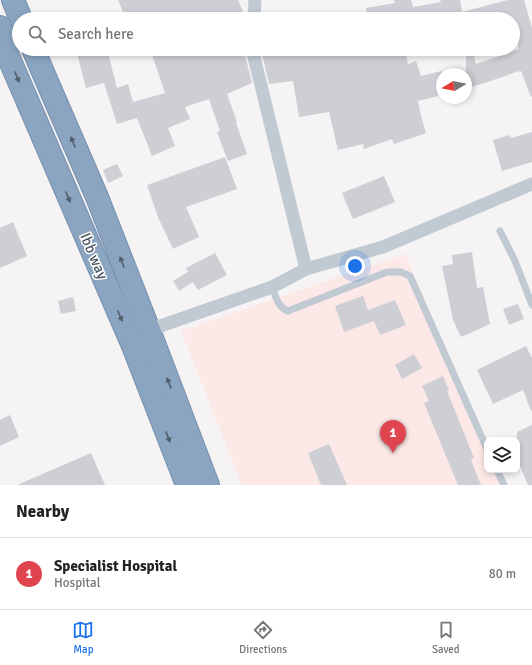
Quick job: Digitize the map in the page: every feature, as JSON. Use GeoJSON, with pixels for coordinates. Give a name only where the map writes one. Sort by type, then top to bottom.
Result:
{"type":"FeatureCollection","features":[{"type":"Feature","properties":{"kind":"highway"},"geometry":{"type":"LineString","coordinates":[[13,0],[18,12]]}},
{"type":"Feature","properties":{"kind":"highway","name":"Ibb way"},"geometry":{"type":"LineString","coordinates":[[0,27],[4,58],[133,346],[186,485]]}},
{"type":"Feature","properties":{"kind":"highway"},"geometry":{"type":"LineString","coordinates":[[36,56],[97,197],[208,485]]}},
{"type":"Feature","properties":{"kind":"street"},"geometry":{"type":"LineString","coordinates":[[254,12],[255,0]]}},
{"type":"Feature","properties":{"kind":"street"},"geometry":{"type":"LineString","coordinates":[[253,56],[306,269]]}},
{"type":"Feature","properties":{"kind":"street"},"geometry":{"type":"LineString","coordinates":[[149,330],[272,287],[306,269],[383,247],[532,184]]}},
{"type":"Feature","properties":{"kind":"lane"},"geometry":{"type":"LineString","coordinates":[[500,231],[515,260],[530,296],[532,305]]}},
{"type":"Feature","properties":{"kind":"lane"},"geometry":{"type":"LineString","coordinates":[[272,287],[277,302],[282,309],[288,310],[388,272],[401,272],[410,276],[484,442]]}},
{"type":"Feature","properties":{"kind":"lane"},"geometry":{"type":"LineString","coordinates":[[498,473],[504,485]]}},
{"type":"Feature","properties":{"kind":"shaded area"},"geometry":{"type":"Polygon","coordinates":[[[405,254],[484,439],[484,473],[498,473],[504,485],[242,485],[181,331],[405,254]]]}},
{"type":"Feature","properties":{"kind":"building"},"geometry":{"type":"Polygon","coordinates":[[[118,0],[238,0],[243,12],[123,12],[118,0]]]}},
{"type":"Feature","properties":{"kind":"building"},"geometry":{"type":"Polygon","coordinates":[[[394,0],[411,0],[413,7],[441,2],[440,0],[460,0],[462,12],[367,12],[366,8],[395,3],[394,0]]]}},
{"type":"Feature","properties":{"kind":"building"},"geometry":{"type":"Polygon","coordinates":[[[508,0],[524,0],[532,28],[532,96],[531,97],[521,71],[472,86],[472,68],[466,68],[466,56],[474,56],[476,64],[499,56],[520,56],[520,12],[462,12],[508,0]]]}},
{"type":"Feature","properties":{"kind":"building"},"geometry":{"type":"Polygon","coordinates":[[[78,56],[109,56],[117,88],[128,84],[133,102],[165,93],[152,56],[245,56],[252,83],[227,94],[247,154],[228,161],[217,132],[220,131],[209,99],[185,107],[190,119],[168,128],[175,146],[152,156],[137,118],[117,124],[104,83],[86,88],[78,56]]]}},
{"type":"Feature","properties":{"kind":"building"},"geometry":{"type":"Polygon","coordinates":[[[263,56],[406,56],[408,64],[416,61],[421,76],[436,72],[436,96],[418,101],[426,133],[394,144],[392,139],[364,149],[363,144],[338,150],[329,112],[299,117],[293,81],[269,84],[263,56]]]}},
{"type":"Feature","properties":{"kind":"building"},"geometry":{"type":"Polygon","coordinates":[[[532,132],[532,162],[502,171],[493,140],[510,135],[511,138],[532,132]]]}},
{"type":"Feature","properties":{"kind":"building"},"geometry":{"type":"Polygon","coordinates":[[[225,157],[237,189],[186,207],[199,237],[173,249],[158,217],[147,185],[225,157]]]}},
{"type":"Feature","properties":{"kind":"building"},"geometry":{"type":"Polygon","coordinates":[[[117,164],[123,176],[108,183],[103,170],[117,164]]]}},
{"type":"Feature","properties":{"kind":"building"},"geometry":{"type":"Polygon","coordinates":[[[384,176],[395,202],[353,219],[342,193],[384,176]]]}},
{"type":"Feature","properties":{"kind":"building"},"geometry":{"type":"Polygon","coordinates":[[[13,222],[27,256],[0,268],[0,228],[13,222]]]}},
{"type":"Feature","properties":{"kind":"building"},"geometry":{"type":"Polygon","coordinates":[[[472,252],[477,288],[483,287],[490,324],[461,337],[453,320],[442,266],[453,264],[452,255],[472,252]]]}},
{"type":"Feature","properties":{"kind":"building"},"geometry":{"type":"Polygon","coordinates":[[[215,253],[227,275],[198,290],[193,282],[179,291],[173,281],[188,272],[186,268],[215,253]]]}},
{"type":"Feature","properties":{"kind":"building"},"geometry":{"type":"Polygon","coordinates":[[[363,296],[368,310],[395,300],[406,325],[380,335],[374,321],[344,332],[335,306],[363,296]]]}},
{"type":"Feature","properties":{"kind":"building"},"geometry":{"type":"Polygon","coordinates":[[[73,297],[76,311],[61,314],[58,301],[73,297]]]}},
{"type":"Feature","properties":{"kind":"building"},"geometry":{"type":"Polygon","coordinates":[[[518,304],[524,319],[509,325],[503,309],[518,304]]]}},
{"type":"Feature","properties":{"kind":"building"},"geometry":{"type":"Polygon","coordinates":[[[526,346],[532,358],[532,411],[523,390],[493,404],[477,370],[526,346]]]}},
{"type":"Feature","properties":{"kind":"building"},"geometry":{"type":"Polygon","coordinates":[[[414,354],[422,368],[402,379],[395,365],[414,354]]]}},
{"type":"Feature","properties":{"kind":"building"},"geometry":{"type":"Polygon","coordinates":[[[443,376],[449,390],[447,391],[474,458],[471,460],[481,485],[458,485],[424,403],[429,401],[422,386],[443,376]]]}},
{"type":"Feature","properties":{"kind":"building"},"geometry":{"type":"Polygon","coordinates":[[[10,415],[19,437],[0,446],[0,420],[10,415]]]}},
{"type":"Feature","properties":{"kind":"building"},"geometry":{"type":"Polygon","coordinates":[[[532,425],[532,485],[528,485],[520,466],[520,437],[517,437],[517,432],[532,425]]]}},
{"type":"Feature","properties":{"kind":"building"},"geometry":{"type":"Polygon","coordinates":[[[329,444],[347,485],[321,485],[308,453],[329,444]]]}},
{"type":"Feature","properties":{"kind":"building"},"geometry":{"type":"Polygon","coordinates":[[[91,453],[105,485],[17,485],[91,453]]]}},
{"type":"Feature","properties":{"kind":"place","name":"Specialist Hospital"},"geometry":{"type":"Point","coordinates":[393,453]}}]}
